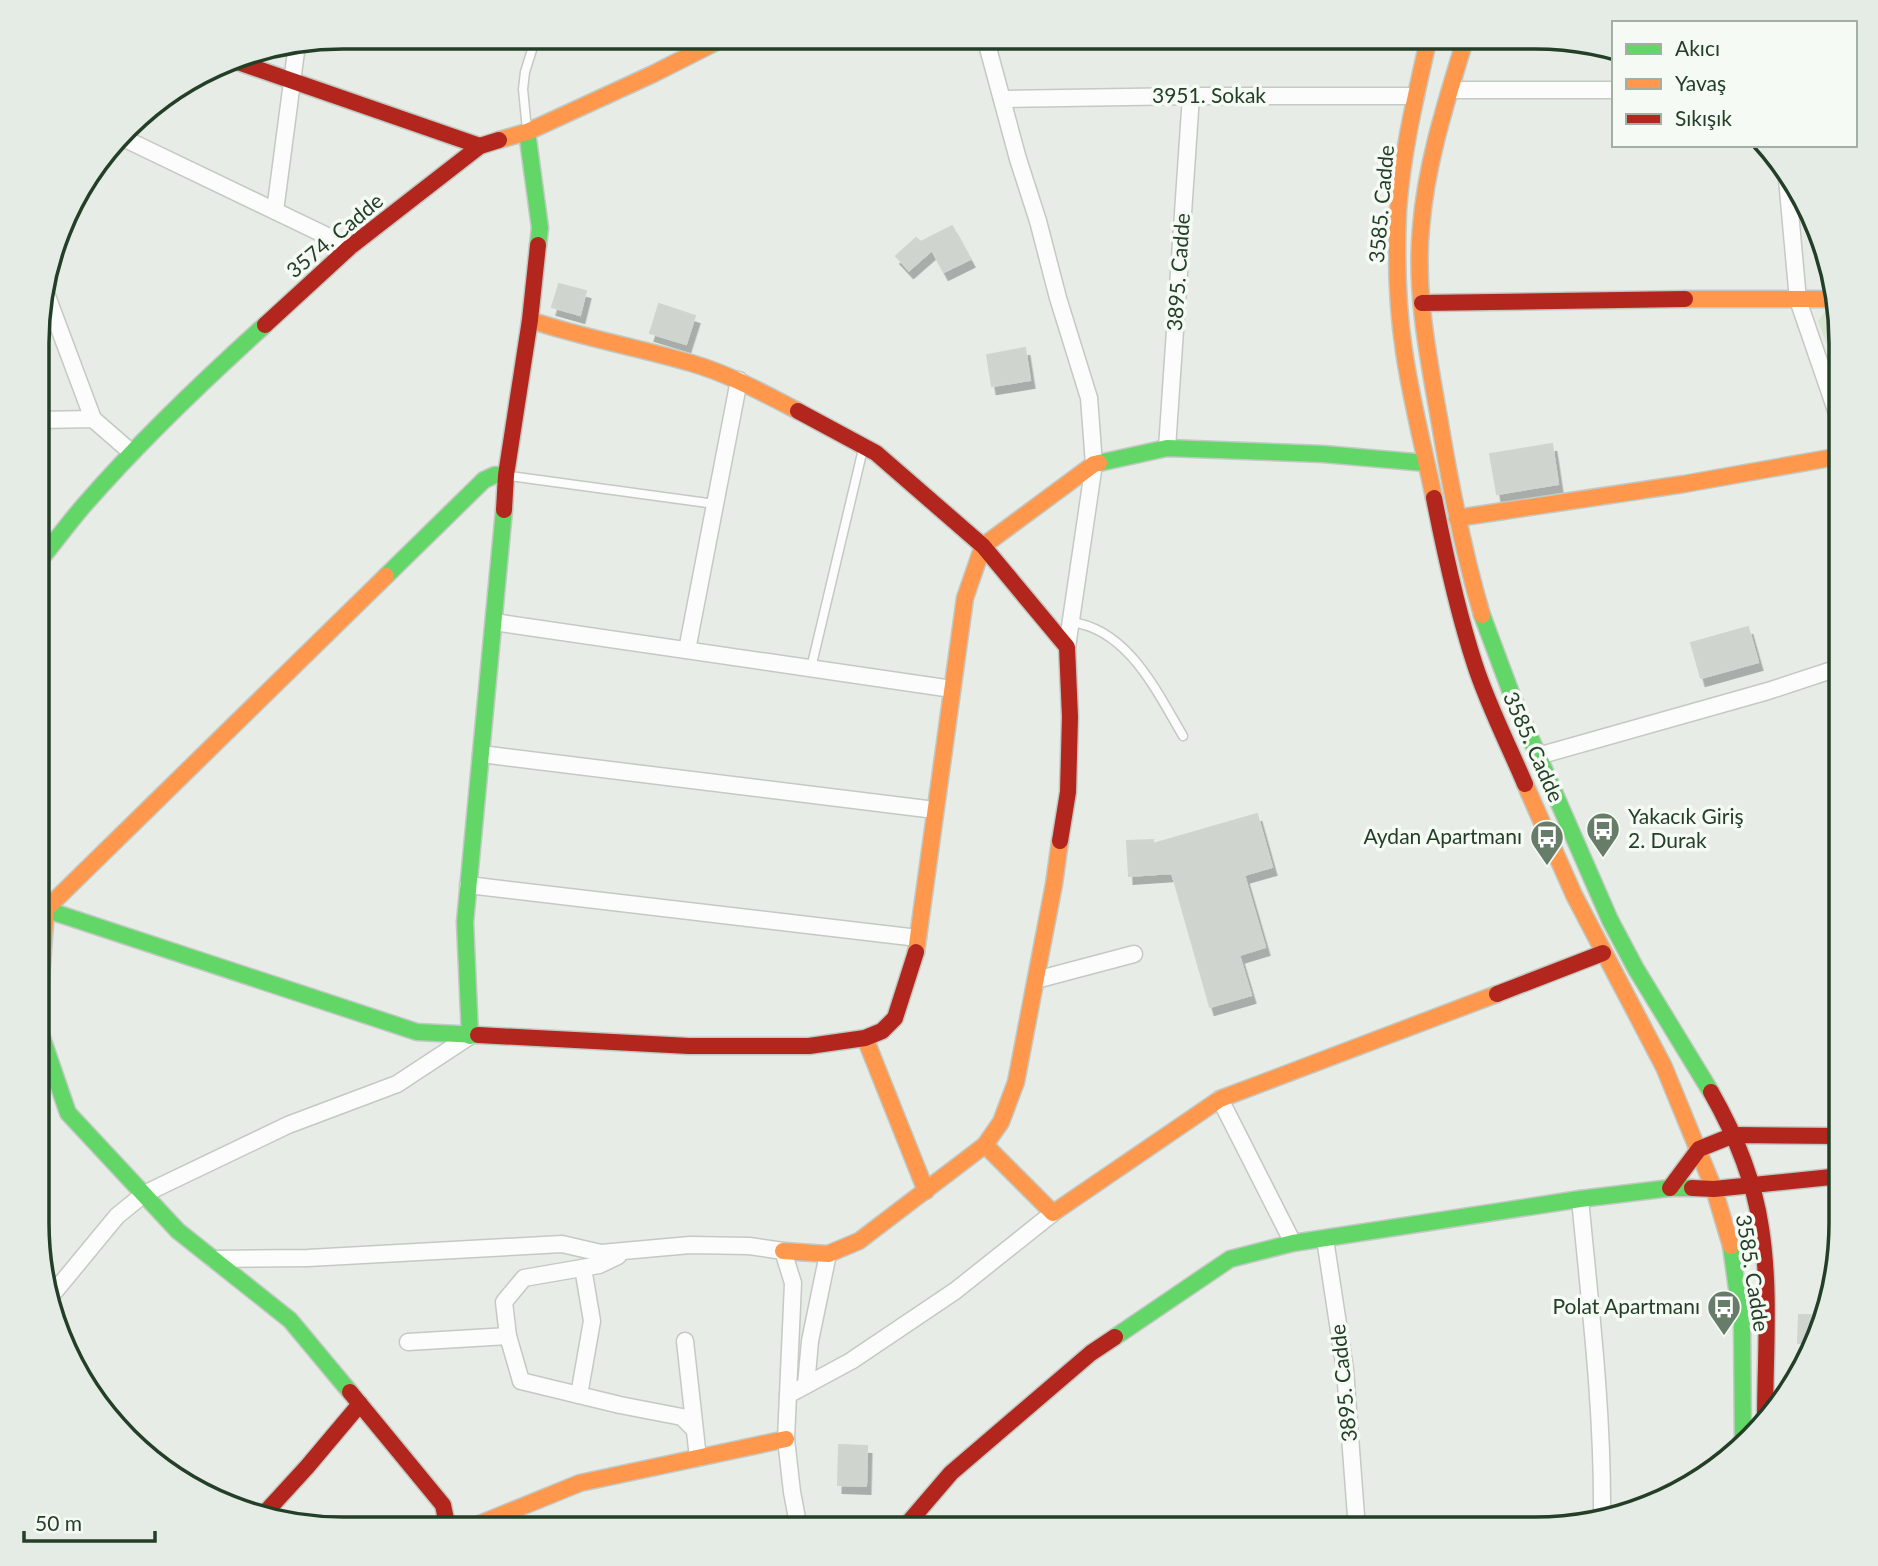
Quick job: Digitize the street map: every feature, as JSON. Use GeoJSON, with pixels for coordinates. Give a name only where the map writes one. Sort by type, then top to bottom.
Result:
{"type":"FeatureCollection","features":[{"type":"Feature","properties":{"kind":"street","name":"3574. Cadde"},"geometry":{"type":"LineString","coordinates":[[49,549],[132,453],[205,380],[350,247],[480,146],[527,132],[702,49]]}},
{"type":"Feature","properties":{"kind":"street"},"geometry":{"type":"LineString","coordinates":[[213,1259],[308,1258],[562,1244],[601,1253],[690,1245],[749,1246],[828,1254],[859,1241],[926,1191],[985,1145],[1001,1122],[1016,1082],[1069,792],[1067,647],[1094,464],[1089,398],[988,49]]}},
{"type":"Feature","properties":{"kind":"street","name":"3585. Cadde"},"geometry":{"type":"LineString","coordinates":[[1426,49],[1400,190],[1397,275],[1404,352],[1448,569],[1476,668],[1495,715],[1574,894],[1664,1067],[1714,1189],[1730,1241],[1742,1325],[1743,1431]]}},
{"type":"Feature","properties":{"kind":"street","name":"3585. Cadde"},"geometry":{"type":"LineString","coordinates":[[1462,49],[1437,139],[1422,215],[1420,252],[1422,303],[1433,387],[1457,518],[1476,593],[1496,655],[1599,898],[1657,1005],[1714,1096],[1734,1135],[1751,1184],[1765,1246],[1765,1406]]}},
{"type":"Feature","properties":{"kind":"street"},"geometry":{"type":"LineString","coordinates":[[275,211],[296,53]]}},
{"type":"Feature","properties":{"kind":"street"},"geometry":{"type":"LineString","coordinates":[[247,65],[480,146]]}},
{"type":"Feature","properties":{"kind":"street"},"geometry":{"type":"LineString","coordinates":[[1450,90],[1612,90]]}},
{"type":"Feature","properties":{"kind":"street","name":"3895. Cadde"},"geometry":{"type":"LineString","coordinates":[[1167,448],[1191,96]]}},
{"type":"Feature","properties":{"kind":"street","name":"3951. Sokak"},"geometry":{"type":"LineString","coordinates":[[1002,99],[1416,96]]}},
{"type":"Feature","properties":{"kind":"street"},"geometry":{"type":"LineString","coordinates":[[470,1036],[465,922],[468,885],[506,475],[530,320],[540,228],[527,132]]}},
{"type":"Feature","properties":{"kind":"street"},"geometry":{"type":"LineString","coordinates":[[129,141],[350,247]]}},
{"type":"Feature","properties":{"kind":"street"},"geometry":{"type":"LineString","coordinates":[[1788,193],[1798,300],[1829,390]]}},
{"type":"Feature","properties":{"kind":"street"},"geometry":{"type":"LineString","coordinates":[[1422,303],[1825,299]]}},
{"type":"Feature","properties":{"kind":"street"},"geometry":{"type":"LineString","coordinates":[[52,308],[93,419],[132,453]]}},
{"type":"Feature","properties":{"kind":"street"},"geometry":{"type":"LineString","coordinates":[[530,320],[563,331],[692,363],[738,380],[876,453],[983,547],[1067,647]]}},
{"type":"Feature","properties":{"kind":"street"},"geometry":{"type":"LineString","coordinates":[[687,650],[738,380]]}},
{"type":"Feature","properties":{"kind":"street"},"geometry":{"type":"LineString","coordinates":[[49,420],[93,419]]}},
{"type":"Feature","properties":{"kind":"street"},"geometry":{"type":"LineString","coordinates":[[49,910],[417,1032],[689,1046],[808,1046],[865,1038],[882,1031],[895,1018],[916,953],[965,598],[983,547],[1094,464],[1167,448],[1323,454],[1426,463]]}},
{"type":"Feature","properties":{"kind":"street"},"geometry":{"type":"LineString","coordinates":[[1457,518],[1684,484],[1829,458]]}},
{"type":"Feature","properties":{"kind":"street"},"geometry":{"type":"LineString","coordinates":[[49,901],[484,480],[495,475],[506,475]]}},
{"type":"Feature","properties":{"kind":"street"},"geometry":{"type":"LineString","coordinates":[[494,622],[952,689]]}},
{"type":"Feature","properties":{"kind":"street"},"geometry":{"type":"LineString","coordinates":[[1538,756],[1768,691],[1829,671]]}},
{"type":"Feature","properties":{"kind":"street"},"geometry":{"type":"LineString","coordinates":[[481,754],[935,810]]}},
{"type":"Feature","properties":{"kind":"street"},"geometry":{"type":"LineString","coordinates":[[468,885],[918,938]]}},
{"type":"Feature","properties":{"kind":"street"},"geometry":{"type":"LineString","coordinates":[[788,1395],[850,1361],[955,1291],[1053,1213],[1220,1099],[1603,953]]}},
{"type":"Feature","properties":{"kind":"street"},"geometry":{"type":"LineString","coordinates":[[1036,980],[1134,954]]}},
{"type":"Feature","properties":{"kind":"street"},"geometry":{"type":"LineString","coordinates":[[57,1289],[117,1216],[144,1194],[288,1125],[397,1084],[470,1036]]}},
{"type":"Feature","properties":{"kind":"street"},"geometry":{"type":"LineString","coordinates":[[865,1038],[926,1191]]}},
{"type":"Feature","properties":{"kind":"street"},"geometry":{"type":"LineString","coordinates":[[49,1058],[68,1113],[178,1231],[290,1320],[443,1505],[446,1517]]}},
{"type":"Feature","properties":{"kind":"street"},"geometry":{"type":"LineString","coordinates":[[1220,1099],[1293,1243]]}},
{"type":"Feature","properties":{"kind":"street"},"geometry":{"type":"LineString","coordinates":[[1670,1188],[1699,1149],[1734,1135],[1829,1136]]}},
{"type":"Feature","properties":{"kind":"street"},"geometry":{"type":"LineString","coordinates":[[985,1145],[1053,1213]]}},
{"type":"Feature","properties":{"kind":"street"},"geometry":{"type":"LineString","coordinates":[[913,1517],[951,1473],[1091,1353],[1230,1259],[1293,1243],[1580,1199],[1670,1188],[1714,1189],[1829,1177]]}},
{"type":"Feature","properties":{"kind":"street"},"geometry":{"type":"LineString","coordinates":[[1580,1199],[1594,1342],[1602,1509]]}},
{"type":"Feature","properties":{"kind":"street","name":"3895. Cadde"},"geometry":{"type":"LineString","coordinates":[[1325,1239],[1345,1370],[1356,1517]]}},
{"type":"Feature","properties":{"kind":"street"},"geometry":{"type":"LineString","coordinates":[[634,1250],[599,1265],[524,1278],[504,1302],[508,1336],[521,1381],[682,1417],[694,1429]]}},
{"type":"Feature","properties":{"kind":"street"},"geometry":{"type":"LineString","coordinates":[[783,1251],[793,1283],[786,1439],[797,1517]]}},
{"type":"Feature","properties":{"kind":"street"},"geometry":{"type":"LineString","coordinates":[[806,1385],[810,1341],[828,1254]]}},
{"type":"Feature","properties":{"kind":"street"},"geometry":{"type":"LineString","coordinates":[[579,1395],[592,1321],[583,1268]]}},
{"type":"Feature","properties":{"kind":"street"},"geometry":{"type":"LineString","coordinates":[[408,1342],[508,1336]]}},
{"type":"Feature","properties":{"kind":"street"},"geometry":{"type":"LineString","coordinates":[[685,1341],[698,1458]]}},
{"type":"Feature","properties":{"kind":"street"},"geometry":{"type":"LineString","coordinates":[[270,1508],[360,1405]]}},
{"type":"Feature","properties":{"kind":"street"},"geometry":{"type":"LineString","coordinates":[[496,1517],[580,1483],[786,1439]]}},
{"type":"Feature","properties":{"kind":"lane"},"geometry":{"type":"LineString","coordinates":[[527,132],[523,89],[532,49]]}},
{"type":"Feature","properties":{"kind":"lane"},"geometry":{"type":"LineString","coordinates":[[811,668],[864,446]]}},
{"type":"Feature","properties":{"kind":"lane"},"geometry":{"type":"LineString","coordinates":[[506,475],[715,504]]}},
{"type":"Feature","properties":{"kind":"lane"},"geometry":{"type":"LineString","coordinates":[[1071,622],[1095,628],[1115,641],[1144,671],[1183,736]]}},
{"type":"Feature","properties":{"kind":"green space"},"geometry":{"type":"Polygon","coordinates":[[[1827,310],[1829,350],[1818,321],[1827,310]]]}},
{"type":"Feature","properties":{"kind":"building"},"geometry":{"type":"Polygon","coordinates":[[[952,226],[970,259],[944,272],[932,250],[909,270],[896,256],[916,238],[921,242],[952,226]]]}},
{"type":"Feature","properties":{"kind":"building"},"geometry":{"type":"Polygon","coordinates":[[[559,284],[586,291],[580,315],[552,307],[559,284]]]}},
{"type":"Feature","properties":{"kind":"building"},"geometry":{"type":"Polygon","coordinates":[[[659,304],[695,316],[686,344],[650,333],[659,304]]]}},
{"type":"Feature","properties":{"kind":"building"},"geometry":{"type":"Polygon","coordinates":[[[1025,348],[1030,380],[992,386],[987,355],[1025,348]]]}},
{"type":"Feature","properties":{"kind":"building"},"geometry":{"type":"Polygon","coordinates":[[[1552,444],[1558,484],[1497,494],[1490,454],[1552,444]]]}},
{"type":"Feature","properties":{"kind":"building"},"geometry":{"type":"Polygon","coordinates":[[[1748,627],[1758,662],[1701,678],[1691,643],[1748,627]]]}},
{"type":"Feature","properties":{"kind":"building"},"geometry":{"type":"Polygon","coordinates":[[[1257,814],[1272,867],[1244,875],[1265,947],[1239,955],[1251,995],[1210,1007],[1172,873],[1129,876],[1127,841],[1153,840],[1153,844],[1257,814]]]}},
{"type":"Feature","properties":{"kind":"building"},"geometry":{"type":"Polygon","coordinates":[[[1799,1315],[1814,1315],[1804,1343],[1798,1343],[1799,1315]]]}},
{"type":"Feature","properties":{"kind":"building"},"geometry":{"type":"Polygon","coordinates":[[[839,1445],[867,1446],[866,1486],[838,1485],[839,1445]]]}},
{"type":"Feature","properties":{"kind":"traffic: fast"},"geometry":{"type":"LineString","coordinates":[[527,132],[540,228],[538,245]]}},
{"type":"Feature","properties":{"kind":"traffic: fast"},"geometry":{"type":"LineString","coordinates":[[49,549],[129,456],[265,325]]}},
{"type":"Feature","properties":{"kind":"traffic: fast"},"geometry":{"type":"LineString","coordinates":[[1099,463],[1167,448],[1323,454],[1426,463]]}},
{"type":"Feature","properties":{"kind":"traffic: fast"},"geometry":{"type":"LineString","coordinates":[[386,576],[484,480],[495,475],[506,475]]}},
{"type":"Feature","properties":{"kind":"traffic: fast"},"geometry":{"type":"LineString","coordinates":[[470,1036],[465,922],[504,510]]}},
{"type":"Feature","properties":{"kind":"traffic: fast"},"geometry":{"type":"LineString","coordinates":[[1482,615],[1513,698],[1610,920],[1636,969],[1711,1092]]}},
{"type":"Feature","properties":{"kind":"traffic: fast"},"geometry":{"type":"LineString","coordinates":[[49,911],[417,1032],[478,1035]]}},
{"type":"Feature","properties":{"kind":"traffic: fast"},"geometry":{"type":"LineString","coordinates":[[49,1058],[68,1113],[178,1231],[290,1320],[350,1392]]}},
{"type":"Feature","properties":{"kind":"traffic: fast"},"geometry":{"type":"LineString","coordinates":[[1115,1337],[1230,1259],[1293,1243],[1580,1199],[1670,1188],[1692,1188]]}},
{"type":"Feature","properties":{"kind":"traffic: fast"},"geometry":{"type":"LineString","coordinates":[[1731,1246],[1742,1325],[1743,1431]]}},
{"type":"Feature","properties":{"kind":"traffic: slow"},"geometry":{"type":"LineString","coordinates":[[499,140],[527,132],[702,49]]}},
{"type":"Feature","properties":{"kind":"traffic: slow"},"geometry":{"type":"LineString","coordinates":[[1426,49],[1403,167],[1398,211],[1397,263],[1404,351],[1434,498]]}},
{"type":"Feature","properties":{"kind":"traffic: slow"},"geometry":{"type":"LineString","coordinates":[[1462,49],[1427,179],[1421,228],[1420,276],[1427,347],[1448,468],[1482,615]]}},
{"type":"Feature","properties":{"kind":"traffic: slow"},"geometry":{"type":"LineString","coordinates":[[1685,299],[1825,299]]}},
{"type":"Feature","properties":{"kind":"traffic: slow"},"geometry":{"type":"LineString","coordinates":[[530,320],[705,367],[746,384],[798,411]]}},
{"type":"Feature","properties":{"kind":"traffic: slow"},"geometry":{"type":"LineString","coordinates":[[1457,518],[1684,484],[1829,458]]}},
{"type":"Feature","properties":{"kind":"traffic: slow"},"geometry":{"type":"LineString","coordinates":[[916,952],[965,598],[983,546],[1099,463]]}},
{"type":"Feature","properties":{"kind":"traffic: slow"},"geometry":{"type":"LineString","coordinates":[[49,906],[386,576]]}},
{"type":"Feature","properties":{"kind":"traffic: slow"},"geometry":{"type":"LineString","coordinates":[[1525,784],[1574,895],[1664,1067],[1714,1189],[1731,1246]]}},
{"type":"Feature","properties":{"kind":"traffic: slow"},"geometry":{"type":"LineString","coordinates":[[783,1251],[828,1254],[859,1241],[985,1145],[1001,1122],[1016,1082],[1060,841]]}},
{"type":"Feature","properties":{"kind":"traffic: slow"},"geometry":{"type":"LineString","coordinates":[[985,1145],[1053,1213],[1220,1099],[1497,994]]}},
{"type":"Feature","properties":{"kind":"traffic: slow"},"geometry":{"type":"LineString","coordinates":[[865,1038],[926,1191]]}},
{"type":"Feature","properties":{"kind":"traffic: slow"},"geometry":{"type":"LineString","coordinates":[[496,1517],[580,1483],[786,1439]]}},
{"type":"Feature","properties":{"kind":"traffic: jam"},"geometry":{"type":"LineString","coordinates":[[247,65],[480,146]]}},
{"type":"Feature","properties":{"kind":"traffic: jam"},"geometry":{"type":"LineString","coordinates":[[265,325],[350,247],[480,146],[499,140]]}},
{"type":"Feature","properties":{"kind":"traffic: jam"},"geometry":{"type":"LineString","coordinates":[[504,510],[506,475],[530,320],[538,245]]}},
{"type":"Feature","properties":{"kind":"traffic: jam"},"geometry":{"type":"LineString","coordinates":[[1422,303],[1685,299]]}},
{"type":"Feature","properties":{"kind":"traffic: jam"},"geometry":{"type":"LineString","coordinates":[[798,411],[876,453],[983,546],[1067,647],[1070,717],[1068,792],[1060,841]]}},
{"type":"Feature","properties":{"kind":"traffic: jam"},"geometry":{"type":"LineString","coordinates":[[1434,498],[1452,582],[1475,665],[1525,784]]}},
{"type":"Feature","properties":{"kind":"traffic: jam"},"geometry":{"type":"LineString","coordinates":[[478,1035],[689,1046],[809,1046],[865,1038],[882,1031],[895,1018],[916,952]]}},
{"type":"Feature","properties":{"kind":"traffic: jam"},"geometry":{"type":"LineString","coordinates":[[1497,994],[1603,953]]}},
{"type":"Feature","properties":{"kind":"traffic: jam"},"geometry":{"type":"LineString","coordinates":[[1711,1092],[1742,1158],[1758,1210],[1767,1300],[1765,1405]]}},
{"type":"Feature","properties":{"kind":"traffic: jam"},"geometry":{"type":"LineString","coordinates":[[1670,1188],[1699,1149],[1734,1135],[1829,1136]]}},
{"type":"Feature","properties":{"kind":"traffic: jam"},"geometry":{"type":"LineString","coordinates":[[1692,1188],[1714,1189],[1829,1177]]}},
{"type":"Feature","properties":{"kind":"traffic: jam"},"geometry":{"type":"LineString","coordinates":[[913,1517],[951,1473],[1091,1353],[1115,1337]]}},
{"type":"Feature","properties":{"kind":"traffic: jam"},"geometry":{"type":"LineString","coordinates":[[350,1392],[443,1505],[446,1517]]}},
{"type":"Feature","properties":{"kind":"traffic: jam"},"geometry":{"type":"LineString","coordinates":[[270,1508],[360,1404]]}},
{"type":"Feature","properties":{"kind":"place","name":"Yakacık Giriş 2. Durak"},"geometry":{"type":"Point","coordinates":[1603,859]}},
{"type":"Feature","properties":{"kind":"place","name":"Aydan Apartmanı"},"geometry":{"type":"Point","coordinates":[1547,867]}},
{"type":"Feature","properties":{"kind":"place","name":"Polat Apartmanı"},"geometry":{"type":"Point","coordinates":[1724,1337]}}]}
